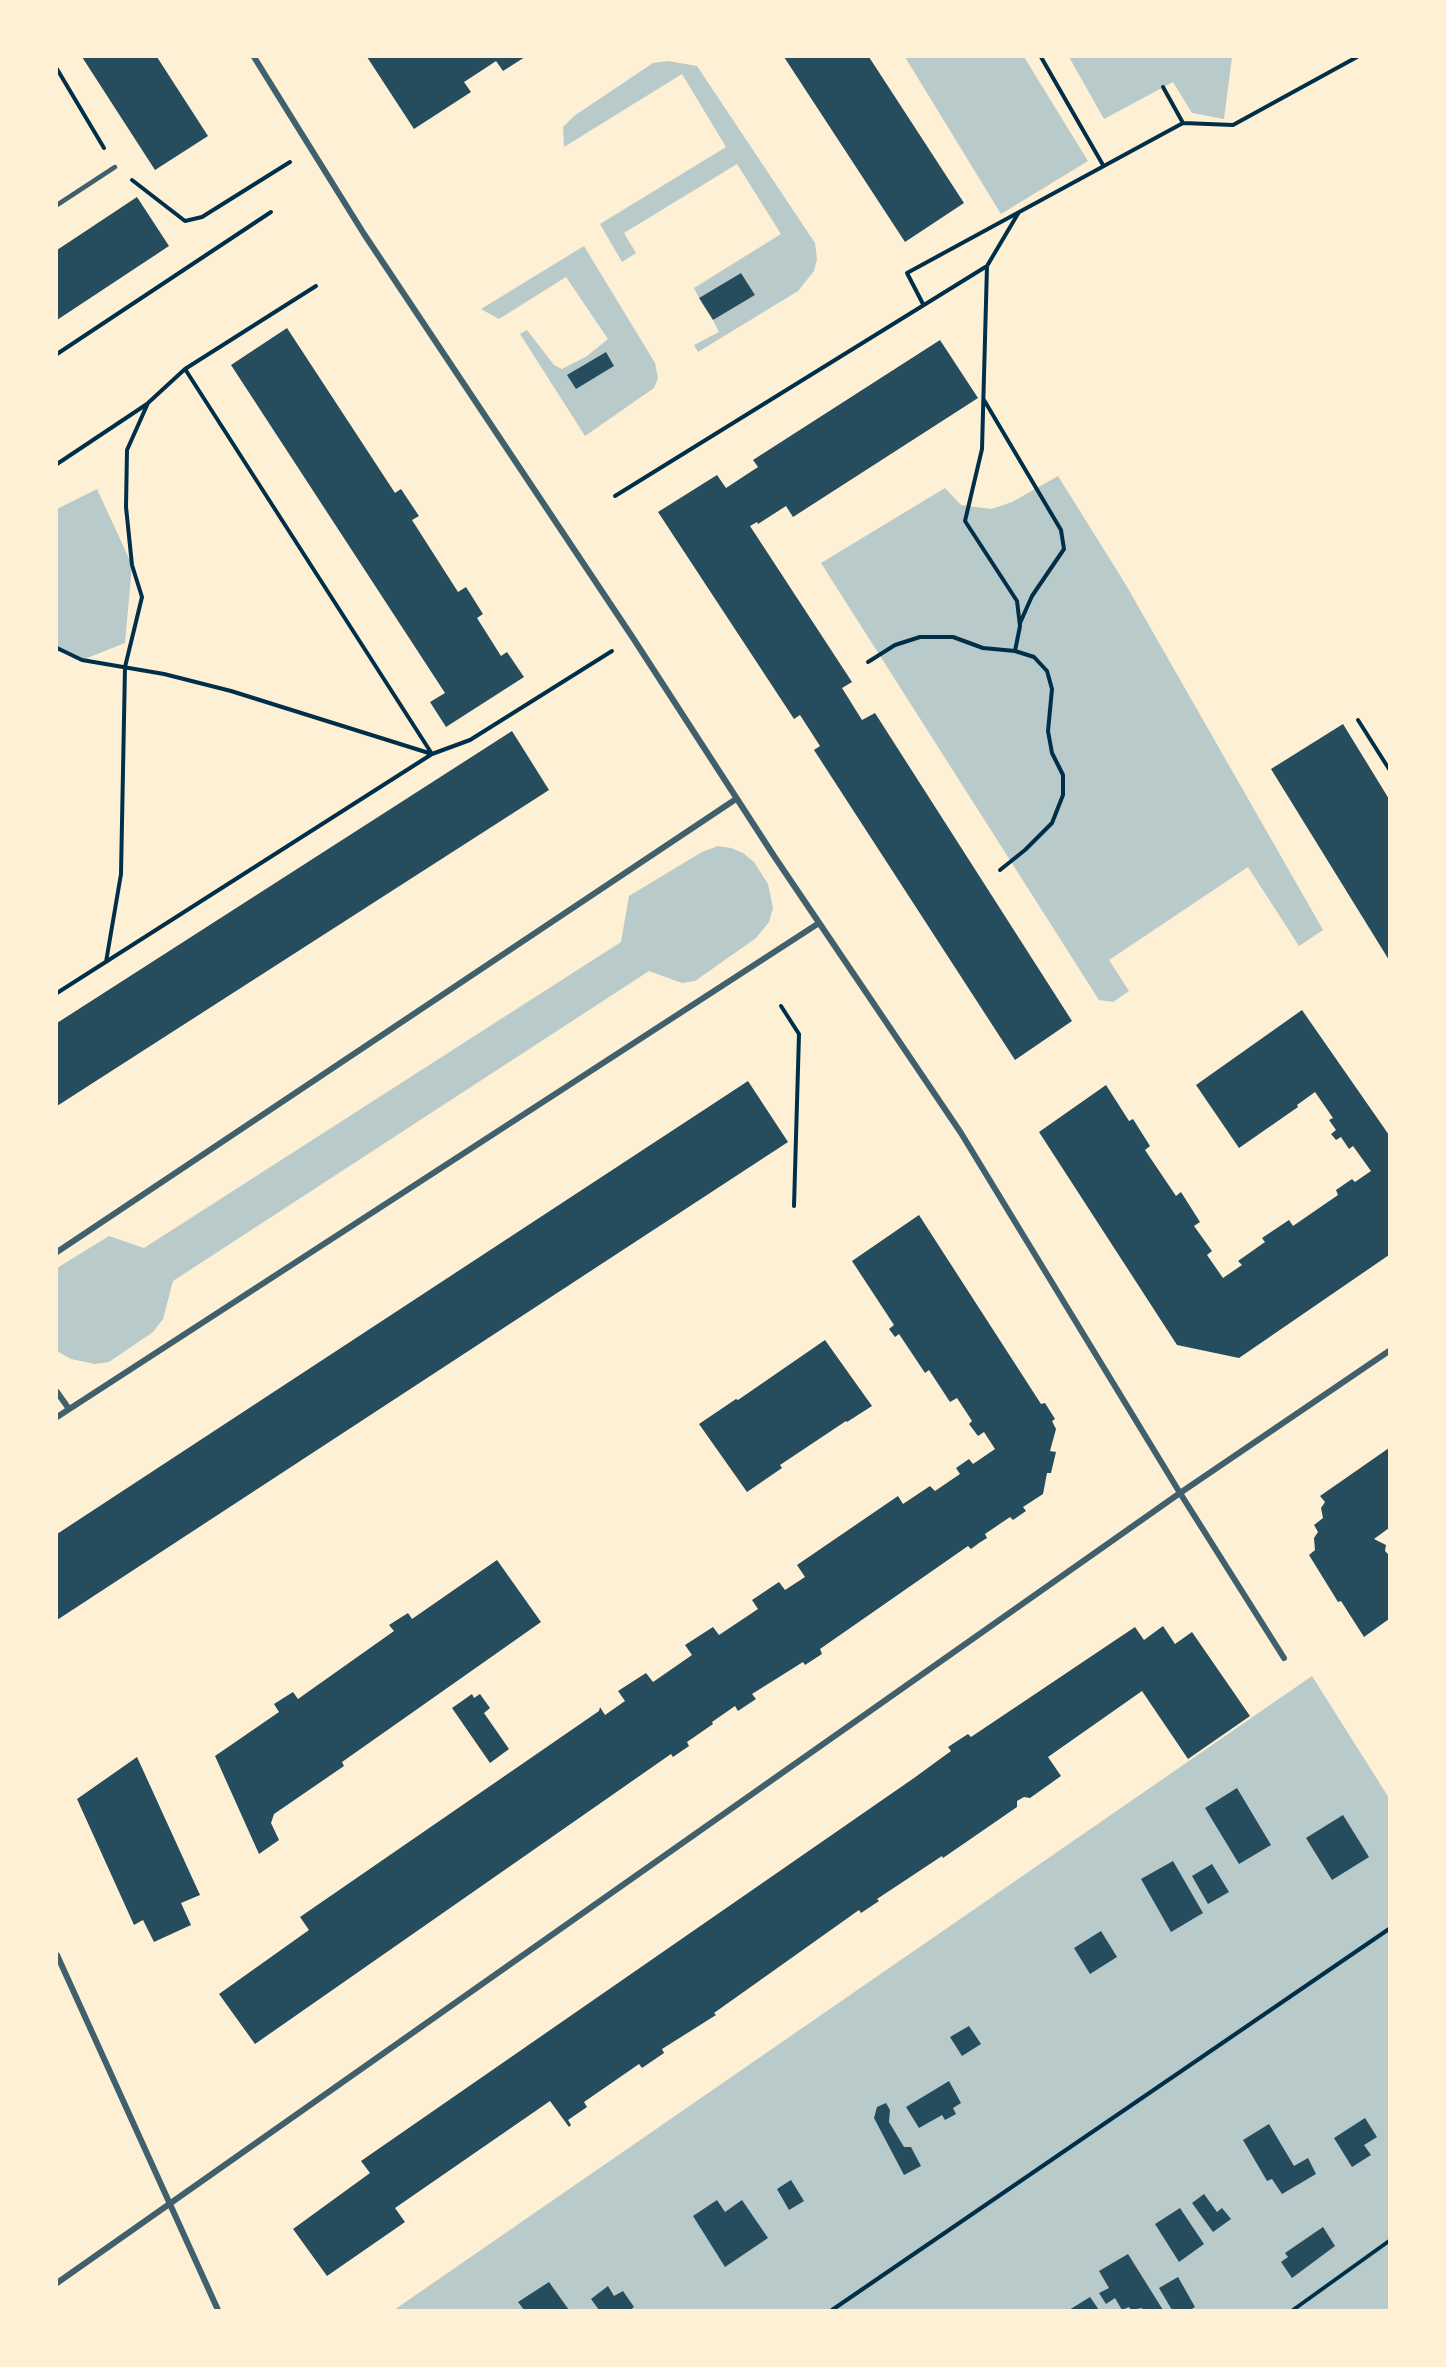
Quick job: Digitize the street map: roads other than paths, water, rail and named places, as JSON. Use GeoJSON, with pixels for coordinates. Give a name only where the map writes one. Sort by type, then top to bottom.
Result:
{"type":"FeatureCollection","features":[{"type":"Feature","properties":{"kind":"street"},"geometry":{"type":"LineString","coordinates":[[254,57],[364,234],[633,638],[736,799],[961,1133],[1180,1493],[1284,1658]]}},
{"type":"Feature","properties":{"kind":"street"},"geometry":{"type":"LineString","coordinates":[[57,1252],[736,799]]}},
{"type":"Feature","properties":{"kind":"street"},"geometry":{"type":"LineString","coordinates":[[57,1417],[819,923]]}},
{"type":"Feature","properties":{"kind":"street"},"geometry":{"type":"LineString","coordinates":[[57,2283],[170,2206],[1180,1493],[1389,1351]]}},
{"type":"Feature","properties":{"kind":"street"},"geometry":{"type":"LineString","coordinates":[[57,1392],[69,1409]]}},
{"type":"Feature","properties":{"kind":"street"},"geometry":{"type":"LineString","coordinates":[[57,1955],[218,2310]]}},
{"type":"Feature","properties":{"kind":"lane"},"geometry":{"type":"LineString","coordinates":[[57,205],[115,167]]}}]}
